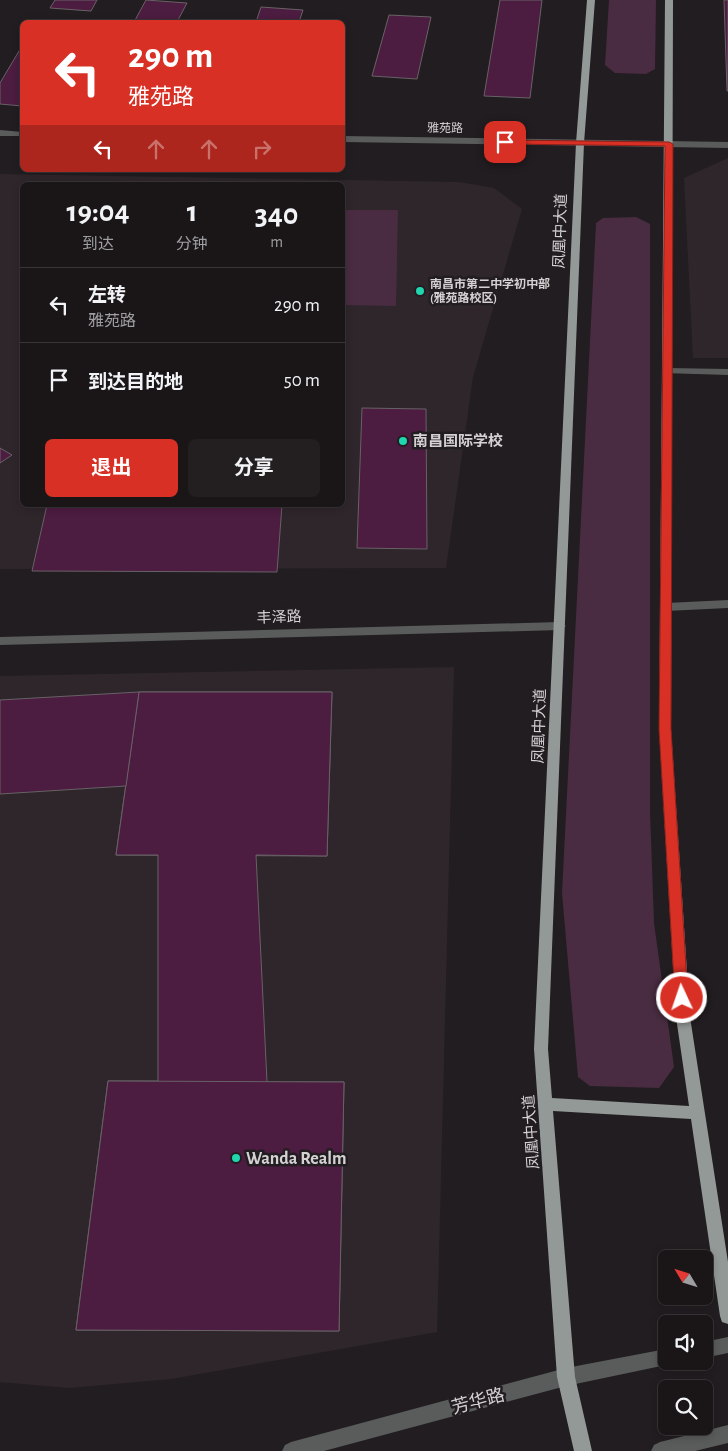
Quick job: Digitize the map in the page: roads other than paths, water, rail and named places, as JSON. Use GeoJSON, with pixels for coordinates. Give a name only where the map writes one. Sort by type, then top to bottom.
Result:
{"type":"FeatureCollection","features":[{"type":"Feature","properties":{"kind":"main road","name":"凤凰中大道"},"geometry":{"type":"LineString","coordinates":[[583,1451],[566,1377],[541,1049],[580,143],[591,0]]}},
{"type":"Feature","properties":{"kind":"main road"},"geometry":{"type":"LineString","coordinates":[[669,0],[665,729],[683,1018],[728,1316]]}},
{"type":"Feature","properties":{"kind":"main road"},"geometry":{"type":"LineString","coordinates":[[546,1104],[698,1113]]}},
{"type":"Feature","properties":{"kind":"street"},"geometry":{"type":"LineString","coordinates":[[0,133],[20,134]]}},
{"type":"Feature","properties":{"kind":"street","name":"雅苑路"},"geometry":{"type":"LineString","coordinates":[[345,139],[728,145]]}},
{"type":"Feature","properties":{"kind":"street"},"geometry":{"type":"LineString","coordinates":[[667,371],[728,372]]}},
{"type":"Feature","properties":{"kind":"street"},"geometry":{"type":"LineString","coordinates":[[666,607],[728,604]]}},
{"type":"Feature","properties":{"kind":"street","name":"丰泽路"},"geometry":{"type":"LineString","coordinates":[[0,641],[560,626]]}},
{"type":"Feature","properties":{"kind":"street"},"geometry":{"type":"LineString","coordinates":[[713,1348],[728,1345]]}},
{"type":"Feature","properties":{"kind":"street","name":"芳华路"},"geometry":{"type":"LineString","coordinates":[[291,1451],[566,1377],[658,1359]]}},
{"type":"Feature","properties":{"kind":"street"},"geometry":{"type":"LineString","coordinates":[[660,1451],[728,1434]]}},
{"type":"Feature","properties":{"kind":"place","name":"南昌市第二中学初中部 (雅苑路校区)"},"geometry":{"type":"Point","coordinates":[420,291]}},
{"type":"Feature","properties":{"kind":"place","name":"南昌国际学校"},"geometry":{"type":"Point","coordinates":[403,441]}},
{"type":"Feature","properties":{"kind":"place","name":"Wanda Realm"},"geometry":{"type":"Point","coordinates":[236,1158]}}]}
